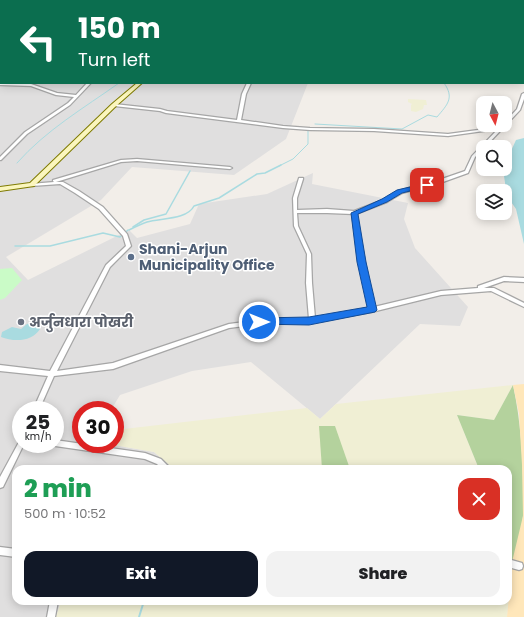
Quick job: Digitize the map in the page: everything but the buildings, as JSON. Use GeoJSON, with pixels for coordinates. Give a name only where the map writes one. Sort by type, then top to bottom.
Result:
{"type":"FeatureCollection","features":[{"type":"Feature","properties":{"kind":"street"},"geometry":{"type":"LineString","coordinates":[[0,84],[27,84],[56,94],[77,96]]}},
{"type":"Feature","properties":{"kind":"street"},"geometry":{"type":"LineString","coordinates":[[0,159],[26,133],[77,96],[89,84]]}},
{"type":"Feature","properties":{"kind":"street"},"geometry":{"type":"LineString","coordinates":[[32,185],[114,105],[139,84]]}},
{"type":"Feature","properties":{"kind":"street"},"geometry":{"type":"LineString","coordinates":[[239,121],[244,94],[249,84]]}},
{"type":"Feature","properties":{"kind":"street"},"geometry":{"type":"LineString","coordinates":[[512,116],[518,109],[524,94]]}},
{"type":"Feature","properties":{"kind":"street"},"geometry":{"type":"LineString","coordinates":[[114,105],[283,128],[374,130],[448,135],[476,130]]}},
{"type":"Feature","properties":{"kind":"street"},"geometry":{"type":"LineString","coordinates":[[295,212],[327,211],[354,213],[400,192],[441,181],[466,172],[473,157],[497,132]]}},
{"type":"Feature","properties":{"kind":"street"},"geometry":{"type":"LineString","coordinates":[[50,183],[121,161],[137,160],[230,168]]}},
{"type":"Feature","properties":{"kind":"street"},"geometry":{"type":"LineString","coordinates":[[301,179],[295,198],[296,226],[309,254],[308,283],[312,320]]}},
{"type":"Feature","properties":{"kind":"street"},"geometry":{"type":"LineString","coordinates":[[0,189],[61,183],[101,208],[125,235],[129,246],[108,266],[52,374],[40,401]]}},
{"type":"Feature","properties":{"kind":"street"},"geometry":{"type":"LineString","coordinates":[[354,213],[372,310]]}},
{"type":"Feature","properties":{"kind":"street"},"geometry":{"type":"LineString","coordinates":[[470,290],[504,279],[513,278],[524,280]]}},
{"type":"Feature","properties":{"kind":"street"},"geometry":{"type":"LineString","coordinates":[[0,368],[52,374],[113,366],[229,326],[259,322],[312,320],[372,310],[441,293],[492,288],[524,305]]}},
{"type":"Feature","properties":{"kind":"street"},"geometry":{"type":"LineString","coordinates":[[64,444],[145,456],[159,461],[163,465]]}},
{"type":"Feature","properties":{"kind":"street"},"geometry":{"type":"LineString","coordinates":[[0,484],[16,453]]}},
{"type":"Feature","properties":{"kind":"street"},"geometry":{"type":"LineString","coordinates":[[0,551],[12,552]]}},
{"type":"Feature","properties":{"kind":"street"},"geometry":{"type":"LineString","coordinates":[[512,564],[520,566]]}},
{"type":"Feature","properties":{"kind":"street"},"geometry":{"type":"LineString","coordinates":[[51,617],[53,605]]}},
{"type":"Feature","properties":{"kind":"shaded area"},"geometry":{"type":"Polygon","coordinates":[[[0,84],[308,84],[286,139],[234,175],[132,167],[101,200],[6,257],[28,280],[129,230],[137,238],[190,224],[199,204],[267,194],[313,173],[312,184],[408,203],[404,219],[415,248],[468,307],[460,326],[420,324],[320,419],[251,362],[192,371],[120,395],[116,401],[72,401],[72,453],[124,453],[124,447],[154,452],[169,465],[12,465],[12,605],[60,605],[56,617],[0,617],[0,84]]]}},
{"type":"Feature","properties":{"kind":"green space"},"geometry":{"type":"Polygon","coordinates":[[[408,99],[426,100],[427,105],[424,105],[423,109],[416,112],[411,111],[412,104],[408,102],[408,99]]]}},
{"type":"Feature","properties":{"kind":"green space"},"geometry":{"type":"Polygon","coordinates":[[[12,268],[22,280],[5,298],[0,300],[0,269],[12,268]]]}},
{"type":"Feature","properties":{"kind":"green space"},"geometry":{"type":"Polygon","coordinates":[[[513,385],[494,420],[457,415],[477,465],[169,465],[154,452],[124,447],[124,429],[307,408],[320,419],[336,404],[513,385]]]}},
{"type":"Feature","properties":{"kind":"green space"},"geometry":{"type":"Polygon","coordinates":[[[513,385],[523,466],[523,515],[512,568],[512,465],[477,465],[457,415],[494,420],[513,385]]]}},
{"type":"Feature","properties":{"kind":"green space"},"geometry":{"type":"Polygon","coordinates":[[[319,426],[335,426],[349,465],[322,465],[319,426]]]}},
{"type":"Feature","properties":{"kind":"green space"},"geometry":{"type":"Polygon","coordinates":[[[60,605],[508,605],[507,617],[56,617],[60,605]]]}},
{"type":"Feature","properties":{"kind":"sand"},"geometry":{"type":"Polygon","coordinates":[[[524,384],[524,617],[507,617],[508,605],[512,605],[512,562],[523,516],[519,414],[513,385],[524,384]]]}},
{"type":"Feature","properties":{"kind":"water"},"geometry":{"type":"Polygon","coordinates":[[[524,138],[524,244],[516,209],[512,203],[512,184],[505,184],[504,176],[512,176],[512,149],[516,140],[524,138]]]}},
{"type":"Feature","properties":{"kind":"water"},"geometry":{"type":"Polygon","coordinates":[[[36,321],[39,323],[40,329],[28,339],[11,340],[1,337],[2,332],[12,327],[21,329],[27,324],[36,321]]]}},
{"type":"Feature","properties":{"kind":"waterway"},"geometry":{"type":"LineString","coordinates":[[17,163],[40,140],[118,84]]}},
{"type":"Feature","properties":{"kind":"waterway"},"geometry":{"type":"LineString","coordinates":[[315,124],[402,129],[428,115],[437,117],[447,105],[449,97],[449,93],[445,84]]}},
{"type":"Feature","properties":{"kind":"waterway"},"geometry":{"type":"LineString","coordinates":[[129,230],[147,222],[173,218],[186,214],[191,211],[194,206],[219,198],[257,174],[265,173],[293,159],[308,144],[308,131]]}},
{"type":"Feature","properties":{"kind":"waterway"},"geometry":{"type":"LineString","coordinates":[[133,227],[144,220],[166,214],[190,171]]}},
{"type":"Feature","properties":{"kind":"waterway"},"geometry":{"type":"LineString","coordinates":[[15,246],[50,246],[103,233],[120,237],[128,230]]}},
{"type":"Feature","properties":{"kind":"waterway"},"geometry":{"type":"LineString","coordinates":[[139,617],[143,605]]}},
{"type":"Feature","properties":{"kind":"place","name":"Shani-Arjun Municipality Office"},"geometry":{"type":"Point","coordinates":[131,257]}},
{"type":"Feature","properties":{"kind":"place","name":"अर्जुनधारा पोखरी"},"geometry":{"type":"Point","coordinates":[21,322]}},
{"type":"Feature","properties":{"kind":"route"},"geometry":{"type":"LineString","coordinates":[[259,322],[309,321],[372,310],[354,213],[400,192],[427,185]]}}]}
